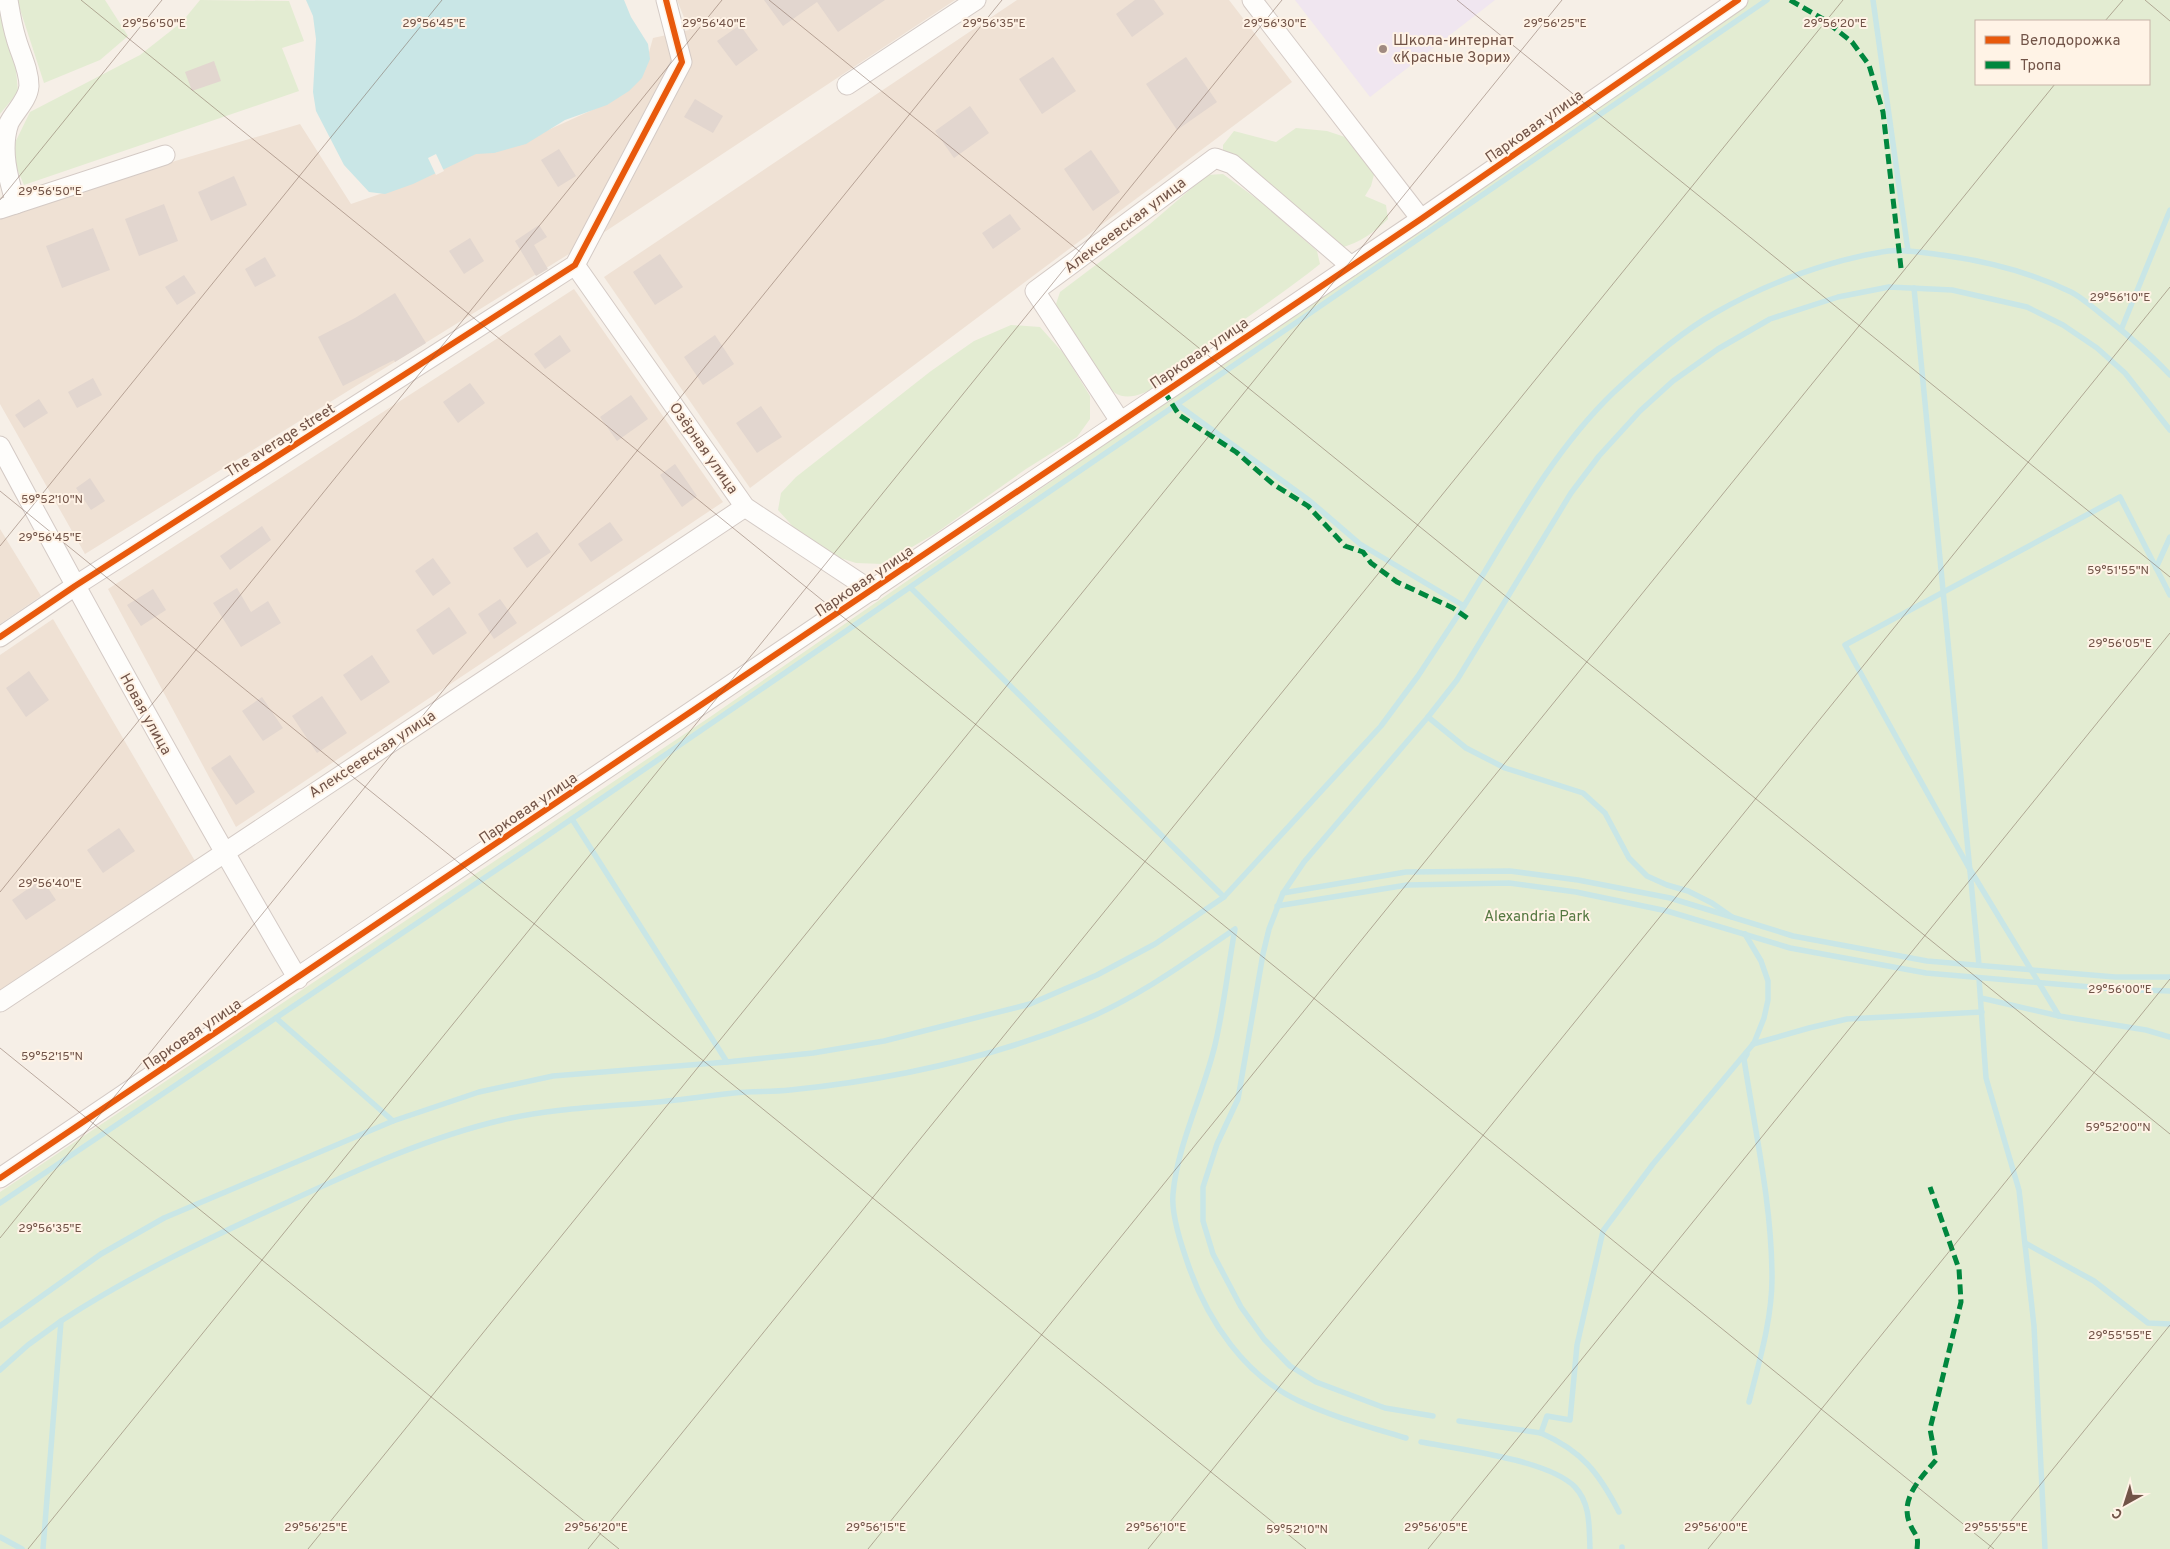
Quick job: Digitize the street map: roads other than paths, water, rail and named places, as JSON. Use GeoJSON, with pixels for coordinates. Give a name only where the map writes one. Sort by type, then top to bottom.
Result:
{"type":"FeatureCollection","features":[{"type":"Feature","properties":{"kind":"street"},"geometry":{"type":"LineString","coordinates":[[8,0],[15,36],[27,71],[29,87],[23,102],[9,123],[2,142],[8,206],[165,155]]}},
{"type":"Feature","properties":{"kind":"street"},"geometry":{"type":"LineString","coordinates":[[575,266],[682,62],[666,0]]}},
{"type":"Feature","properties":{"kind":"street"},"geometry":{"type":"LineString","coordinates":[[847,85],[976,0]]}},
{"type":"Feature","properties":{"kind":"street"},"geometry":{"type":"LineString","coordinates":[[1252,0],[1421,220]]}},
{"type":"Feature","properties":{"kind":"street","name":"Парковая улица"},"geometry":{"type":"LineString","coordinates":[[0,1178],[298,979],[1120,421],[1421,220],[1738,0]]}},
{"type":"Feature","properties":{"kind":"street","name":"Алексеевская улица"},"geometry":{"type":"LineString","coordinates":[[1120,421],[1035,292],[1215,158],[1232,164],[1351,266]]}},
{"type":"Feature","properties":{"kind":"street","name":"Озёрная улица"},"geometry":{"type":"LineString","coordinates":[[575,266],[745,507],[872,591]]}},
{"type":"Feature","properties":{"kind":"street","name":"The average street"},"geometry":{"type":"LineString","coordinates":[[0,637],[75,586],[575,266]]}},
{"type":"Feature","properties":{"kind":"street","name":"Новая улица"},"geometry":{"type":"LineString","coordinates":[[0,446],[75,586],[223,852],[298,979]]}},
{"type":"Feature","properties":{"kind":"street","name":"Алексеевская улица"},"geometry":{"type":"LineString","coordinates":[[0,1002],[223,852],[745,507]]}},
{"type":"Feature","properties":{"kind":"water"},"geometry":{"type":"Polygon","coordinates":[[[306,0],[624,0],[631,17],[648,44],[650,59],[642,78],[629,91],[607,105],[565,120],[526,144],[494,153],[476,154],[413,184],[385,194],[369,192],[344,165],[316,111],[313,92],[316,39],[313,16],[306,0]]]}},
{"type":"Feature","properties":{"kind":"waterway"},"geometry":{"type":"LineString","coordinates":[[0,1203],[541,840],[1767,0]]}},
{"type":"Feature","properties":{"kind":"waterway"},"geometry":{"type":"LineString","coordinates":[[1873,0],[1908,251]]}},
{"type":"Feature","properties":{"kind":"waterway"},"geometry":{"type":"LineString","coordinates":[[2121,330],[2170,210]]}},
{"type":"Feature","properties":{"kind":"waterway"},"geometry":{"type":"LineString","coordinates":[[1178,405],[1310,501],[1360,544],[1464,606],[1550,468],[1570,441],[1613,393],[1662,350],[1702,321],[1735,302],[1799,274],[1843,260],[1901,250],[1975,260],[2008,268],[2040,279],[2078,296],[2136,342],[2170,375]]}},
{"type":"Feature","properties":{"kind":"waterway"},"geometry":{"type":"LineString","coordinates":[[1428,717],[1457,680],[1571,493],[1599,456],[1640,411],[1673,381],[1718,349],[1770,319],[1838,297],[1889,287],[1952,290],[2027,307],[2063,325],[2097,348],[2125,373],[2170,430]]}},
{"type":"Feature","properties":{"kind":"waterway"},"geometry":{"type":"LineString","coordinates":[[1914,288],[1979,965]]}},
{"type":"Feature","properties":{"kind":"waterway"},"geometry":{"type":"LineString","coordinates":[[1981,998],[2059,1016],[1968,866],[1845,645],[2120,497],[2170,595]]}},
{"type":"Feature","properties":{"kind":"waterway"},"geometry":{"type":"LineString","coordinates":[[2156,568],[2170,537]]}},
{"type":"Feature","properties":{"kind":"waterway"},"geometry":{"type":"LineString","coordinates":[[727,1062],[813,1053],[884,1041],[1030,1004],[1097,975],[1155,944],[1224,897],[911,588]]}},
{"type":"Feature","properties":{"kind":"waterway"},"geometry":{"type":"LineString","coordinates":[[1224,897],[1381,726],[1418,676],[1464,606]]}},
{"type":"Feature","properties":{"kind":"waterway"},"geometry":{"type":"LineString","coordinates":[[1433,1416],[1385,1408],[1316,1382],[1290,1366],[1264,1339],[1241,1307],[1213,1254],[1203,1221],[1203,1187],[1217,1144],[1238,1099],[1263,954],[1269,929],[1283,893],[1304,862],[1428,717],[1466,748],[1505,768],[1583,793],[1605,813],[1629,858],[1647,876],[1667,885],[1688,891],[1712,903],[1732,917]]}},
{"type":"Feature","properties":{"kind":"waterway"},"geometry":{"type":"LineString","coordinates":[[393,1121],[479,1092],[553,1076],[727,1062],[572,819]]}},
{"type":"Feature","properties":{"kind":"waterway"},"geometry":{"type":"LineString","coordinates":[[1283,893],[1406,872],[1510,871],[1578,880],[1670,898],[1793,936],[1927,961],[2115,977],[2170,977]]}},
{"type":"Feature","properties":{"kind":"waterway"},"geometry":{"type":"LineString","coordinates":[[1277,906],[1407,885],[1509,883],[1576,892],[1667,911],[1790,948],[1926,973],[2115,989],[2170,991]]}},
{"type":"Feature","properties":{"kind":"waterway"},"geometry":{"type":"LineString","coordinates":[[61,1321],[116,1287],[231,1228],[367,1166],[448,1135],[502,1120],[538,1113],[734,1093],[783,1091],[828,1086],[940,1066],[1049,1034],[1104,1011],[1162,978],[1235,929],[1215,1045],[1185,1138],[1173,1194],[1174,1211],[1186,1259],[1197,1287],[1218,1327],[1245,1362],[1262,1377],[1280,1390],[1312,1407],[1406,1438]]}},
{"type":"Feature","properties":{"kind":"waterway"},"geometry":{"type":"LineString","coordinates":[[1459,1421],[1541,1433],[1547,1416],[1570,1420],[1577,1345],[1603,1231],[1653,1164],[1754,1043],[1764,1018],[1768,1000],[1768,981],[1761,961],[1745,934]]}},
{"type":"Feature","properties":{"kind":"waterway"},"geometry":{"type":"LineString","coordinates":[[1979,978],[1986,1078],[2019,1190],[2034,1326],[2045,1549]]}},
{"type":"Feature","properties":{"kind":"waterway"},"geometry":{"type":"LineString","coordinates":[[1753,1044],[1847,1019],[1982,1012]]}},
{"type":"Feature","properties":{"kind":"waterway"},"geometry":{"type":"LineString","coordinates":[[2059,1016],[2146,1030],[2170,1037]]}},
{"type":"Feature","properties":{"kind":"waterway"},"geometry":{"type":"LineString","coordinates":[[0,1326],[101,1254],[164,1218],[393,1121],[276,1018]]}},
{"type":"Feature","properties":{"kind":"waterway"},"geometry":{"type":"LineString","coordinates":[[1747,1054],[1744,1059],[1766,1196],[1772,1278],[1770,1309],[1761,1356],[1749,1402]]}},
{"type":"Feature","properties":{"kind":"waterway"},"geometry":{"type":"LineString","coordinates":[[2025,1243],[2094,1281],[2148,1323],[2170,1324]]}},
{"type":"Feature","properties":{"kind":"waterway"},"geometry":{"type":"LineString","coordinates":[[0,1370],[28,1345],[61,1321],[43,1549]]}},
{"type":"Feature","properties":{"kind":"waterway"},"geometry":{"type":"LineString","coordinates":[[1541,1433],[1568,1447],[1588,1465],[1604,1486],[1619,1512]]}},
{"type":"Feature","properties":{"kind":"waterway"},"geometry":{"type":"LineString","coordinates":[[1421,1442],[1502,1457],[1525,1463],[1562,1478],[1575,1487],[1584,1501],[1587,1509],[1590,1549]]}},
{"type":"Feature","properties":{"kind":"waterway"},"geometry":{"type":"LineString","coordinates":[[0,1537],[22,1549]]}},
{"type":"Feature","properties":{"kind":"place","name":"Школа-интернат «Красные Зори»"},"geometry":{"type":"Point","coordinates":[1383,49]}},
{"type":"Feature","properties":{"kind":"park label","name":"Alexandria Park"},"geometry":{"type":"Point","coordinates":[1537,916]}}]}
